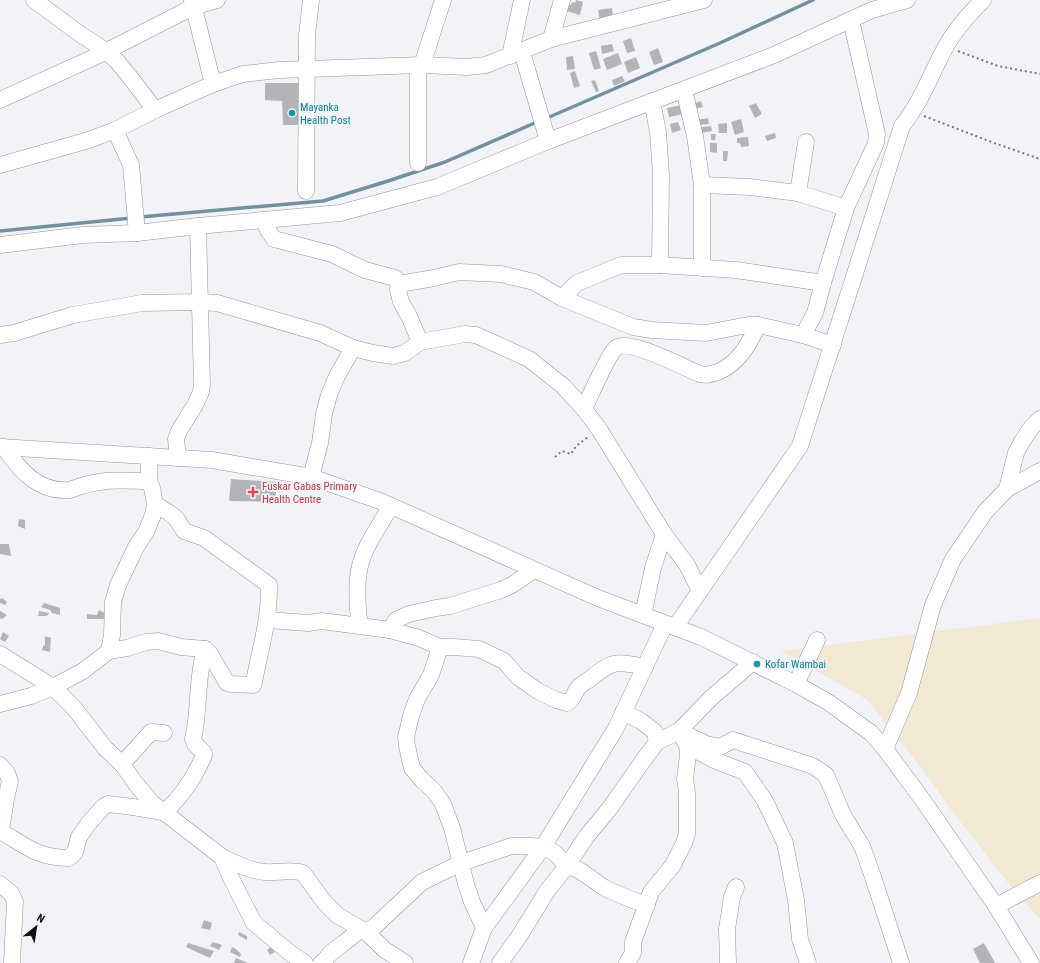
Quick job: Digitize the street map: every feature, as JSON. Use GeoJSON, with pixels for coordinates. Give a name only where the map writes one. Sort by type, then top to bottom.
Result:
{"type":"FeatureCollection","features":[{"type":"Feature","properties":{"kind":"street"},"geometry":{"type":"LineString","coordinates":[[34,0],[106,51],[116,60],[155,110]]}},
{"type":"Feature","properties":{"kind":"street"},"geometry":{"type":"LineString","coordinates":[[0,100],[106,51],[192,3],[217,0]]}},
{"type":"Feature","properties":{"kind":"street"},"geometry":{"type":"LineString","coordinates":[[306,191],[307,35],[311,0]]}},
{"type":"Feature","properties":{"kind":"street"},"geometry":{"type":"LineString","coordinates":[[418,163],[420,65],[443,0]]}},
{"type":"Feature","properties":{"kind":"street"},"geometry":{"type":"LineString","coordinates":[[522,0],[516,54],[547,137]]}},
{"type":"Feature","properties":{"kind":"street"},"geometry":{"type":"LineString","coordinates":[[551,39],[562,0]]}},
{"type":"Feature","properties":{"kind":"street"},"geometry":{"type":"LineString","coordinates":[[0,245],[83,235],[136,224],[198,226],[340,212],[437,187],[547,137],[684,90],[774,55],[872,10],[907,0]]}},
{"type":"Feature","properties":{"kind":"street"},"geometry":{"type":"LineString","coordinates":[[471,963],[484,928],[542,847],[616,728],[644,667],[670,626],[700,591],[800,446],[902,126],[913,112],[946,46],[983,0]]}},
{"type":"Feature","properties":{"kind":"street"},"geometry":{"type":"LineString","coordinates":[[0,165],[89,140],[116,130],[155,110],[213,84],[243,74],[279,70],[420,65],[467,67],[480,66],[516,54],[551,39],[695,1]]}},
{"type":"Feature","properties":{"kind":"street"},"geometry":{"type":"LineString","coordinates":[[192,3],[213,84]]}},
{"type":"Feature","properties":{"kind":"street"},"geometry":{"type":"LineString","coordinates":[[803,335],[815,313],[822,283],[846,208],[876,143],[877,134],[851,20]]}},
{"type":"Feature","properties":{"kind":"street"},"geometry":{"type":"LineString","coordinates":[[684,90],[695,136],[702,185],[702,268]]}},
{"type":"Feature","properties":{"kind":"street"},"geometry":{"type":"LineString","coordinates":[[652,101],[658,132],[661,176],[660,265]]}},
{"type":"Feature","properties":{"kind":"street"},"geometry":{"type":"LineString","coordinates":[[116,130],[131,165],[136,224]]}},
{"type":"Feature","properties":{"kind":"street"},"geometry":{"type":"LineString","coordinates":[[798,193],[806,142]]}},
{"type":"Feature","properties":{"kind":"street"},"geometry":{"type":"LineString","coordinates":[[702,185],[750,187],[798,193],[846,208]]}},
{"type":"Feature","properties":{"kind":"street"},"geometry":{"type":"LineString","coordinates":[[264,220],[274,239],[332,254],[365,270],[377,274],[393,276],[399,284],[398,290],[401,302],[409,316],[420,342]]}},
{"type":"Feature","properties":{"kind":"street"},"geometry":{"type":"LineString","coordinates":[[178,458],[176,439],[179,431],[195,405],[201,392],[202,384],[198,226]]}},
{"type":"Feature","properties":{"kind":"street"},"geometry":{"type":"LineString","coordinates":[[562,298],[577,283],[621,265],[660,265],[736,270],[822,283]]}},
{"type":"Feature","properties":{"kind":"street"},"geometry":{"type":"LineString","coordinates":[[399,284],[459,272],[501,274],[534,282],[562,298],[634,327],[652,330],[706,332],[748,325],[758,325],[803,335],[833,345]]}},
{"type":"Feature","properties":{"kind":"street"},"geometry":{"type":"LineString","coordinates":[[0,335],[14,333],[73,315],[142,303],[199,302],[217,303],[313,331],[353,348],[393,356],[405,353],[420,342],[465,334],[476,335],[528,359],[563,386],[584,409],[599,429],[664,534],[687,566],[700,591]]}},
{"type":"Feature","properties":{"kind":"street"},"geometry":{"type":"LineString","coordinates":[[584,409],[601,373],[616,348],[621,346],[632,347],[649,351],[700,374],[708,376],[725,369],[737,360],[747,346],[758,325]]}},
{"type":"Feature","properties":{"kind":"street"},"geometry":{"type":"LineString","coordinates":[[312,477],[329,395],[337,376],[353,348]]}},
{"type":"Feature","properties":{"kind":"street"},"geometry":{"type":"LineString","coordinates":[[1007,489],[1016,453],[1031,428],[1040,419]]}},
{"type":"Feature","properties":{"kind":"street"},"geometry":{"type":"LineString","coordinates":[[2,447],[212,460],[312,477],[391,506],[598,598],[701,637],[796,684],[828,702],[871,733],[885,749],[922,799],[996,906],[1031,963]]}},
{"type":"Feature","properties":{"kind":"street"},"geometry":{"type":"LineString","coordinates":[[2,447],[17,466],[47,488],[72,490],[77,487],[107,481],[149,481]]}},
{"type":"Feature","properties":{"kind":"street"},"geometry":{"type":"LineString","coordinates":[[109,651],[112,635],[113,602],[118,585],[136,547],[146,532],[153,514],[155,504],[149,481],[149,456]]}},
{"type":"Feature","properties":{"kind":"street"},"geometry":{"type":"LineString","coordinates":[[885,749],[909,693],[933,604],[953,560],[985,512],[1007,489],[1040,471]]}},
{"type":"Feature","properties":{"kind":"street"},"geometry":{"type":"LineString","coordinates":[[0,704],[31,696],[53,687],[83,671],[109,651],[146,642],[158,641],[181,647],[205,649],[210,654],[227,683],[253,685],[268,620],[269,585],[204,538],[184,531],[176,518],[155,504]]}},
{"type":"Feature","properties":{"kind":"street"},"geometry":{"type":"LineString","coordinates":[[360,625],[358,614],[358,595],[360,567],[372,540],[391,506]]}},
{"type":"Feature","properties":{"kind":"street"},"geometry":{"type":"LineString","coordinates":[[643,615],[653,568],[664,534]]}},
{"type":"Feature","properties":{"kind":"street"},"geometry":{"type":"LineString","coordinates":[[390,630],[396,620],[409,614],[450,606],[501,590],[512,585],[534,570]]}},
{"type":"Feature","properties":{"kind":"street"},"geometry":{"type":"LineString","coordinates":[[268,620],[308,623],[322,621],[360,625],[390,630],[419,638],[440,647],[454,646],[479,649],[504,661],[518,677],[538,690],[556,700],[567,703],[573,699],[577,689],[613,663],[623,662],[644,667]]}},
{"type":"Feature","properties":{"kind":"street"},"geometry":{"type":"LineString","coordinates":[[796,684],[817,640]]}},
{"type":"Feature","properties":{"kind":"street"},"geometry":{"type":"LineString","coordinates":[[440,647],[431,676],[417,699],[406,737],[412,768],[434,791],[443,804],[452,828],[472,902],[484,928]]}},
{"type":"Feature","properties":{"kind":"street"},"geometry":{"type":"LineString","coordinates":[[164,813],[177,800],[189,784],[199,768],[204,755],[193,739],[198,706],[201,663],[205,649]]}},
{"type":"Feature","properties":{"kind":"street"},"geometry":{"type":"LineString","coordinates":[[0,654],[53,687],[74,708],[105,748],[122,764],[152,803],[164,813],[222,857],[234,863],[264,872],[298,871],[303,873],[325,903],[337,915],[363,931],[385,950],[405,963]]}},
{"type":"Feature","properties":{"kind":"street"},"geometry":{"type":"LineString","coordinates":[[500,963],[520,935],[547,891],[567,866],[586,837],[610,808],[657,742],[679,731],[712,697],[752,662]]}},
{"type":"Feature","properties":{"kind":"street"},"geometry":{"type":"LineString","coordinates":[[623,712],[642,721],[655,732],[657,742]]}},
{"type":"Feature","properties":{"kind":"street"},"geometry":{"type":"LineString","coordinates":[[626,963],[633,953],[633,942],[651,892],[673,865],[687,834],[687,793],[685,779],[688,755],[687,746],[679,731]]}},
{"type":"Feature","properties":{"kind":"street"},"geometry":{"type":"LineString","coordinates":[[679,731],[713,746],[720,747],[733,740],[813,766],[826,775],[843,815],[862,846],[901,963]]}},
{"type":"Feature","properties":{"kind":"street"},"geometry":{"type":"LineString","coordinates":[[122,764],[151,732],[164,732]]}},
{"type":"Feature","properties":{"kind":"street"},"geometry":{"type":"LineString","coordinates":[[687,746],[714,760],[745,772],[765,801],[785,843],[796,900],[800,939],[808,963]]}},
{"type":"Feature","properties":{"kind":"street"},"geometry":{"type":"LineString","coordinates":[[0,765],[8,773],[10,781],[0,828],[2,832],[33,851],[46,856],[69,858],[75,852],[79,838],[88,824],[103,807],[108,804],[164,813]]}},
{"type":"Feature","properties":{"kind":"street"},"geometry":{"type":"LineString","coordinates":[[321,963],[331,953],[363,931],[375,926],[422,882],[461,863],[511,846],[542,847],[555,853],[567,866],[574,867],[604,887],[626,898],[647,905]]}},
{"type":"Feature","properties":{"kind":"street"},"geometry":{"type":"LineString","coordinates":[[222,857],[254,923],[290,953],[305,963]]}},
{"type":"Feature","properties":{"kind":"street"},"geometry":{"type":"LineString","coordinates":[[996,906],[1040,883]]}},
{"type":"Feature","properties":{"kind":"street"},"geometry":{"type":"LineString","coordinates":[[0,884],[11,893],[15,901],[12,963]]}},
{"type":"Feature","properties":{"kind":"street"},"geometry":{"type":"LineString","coordinates":[[728,963],[727,930],[732,897],[736,887]]}},
{"type":"Feature","properties":{"kind":"path"},"geometry":{"type":"LineString","coordinates":[[946,46],[998,66],[1040,74]]}},
{"type":"Feature","properties":{"kind":"path"},"geometry":{"type":"LineString","coordinates":[[913,112],[1040,159]]}},
{"type":"Feature","properties":{"kind":"path"},"geometry":{"type":"LineString","coordinates":[[555,457],[562,451],[571,454],[576,446],[599,429]]}},
{"type":"Feature","properties":{"kind":"shaded area"},"geometry":{"type":"Polygon","coordinates":[[[1040,618],[1040,919],[1013,889],[952,811],[922,769],[866,699],[781,651],[1040,618]]]}},
{"type":"Feature","properties":{"kind":"building"},"geometry":{"type":"Polygon","coordinates":[[[576,0],[583,2],[580,15],[567,11],[568,4],[571,5],[572,2],[575,3],[576,0]]]}},
{"type":"Feature","properties":{"kind":"building"},"geometry":{"type":"Polygon","coordinates":[[[612,8],[613,19],[600,21],[598,10],[612,8]]]}},
{"type":"Feature","properties":{"kind":"building"},"geometry":{"type":"Polygon","coordinates":[[[631,38],[635,51],[627,53],[623,41],[631,38]]]}},
{"type":"Feature","properties":{"kind":"building"},"geometry":{"type":"Polygon","coordinates":[[[612,44],[614,51],[602,54],[601,46],[612,44]]]}},
{"type":"Feature","properties":{"kind":"building"},"geometry":{"type":"Polygon","coordinates":[[[658,48],[663,62],[654,65],[649,52],[658,48]]]}},
{"type":"Feature","properties":{"kind":"building"},"geometry":{"type":"Polygon","coordinates":[[[596,51],[601,68],[594,70],[589,53],[596,51]]]}},
{"type":"Feature","properties":{"kind":"building"},"geometry":{"type":"Polygon","coordinates":[[[618,53],[622,64],[607,70],[603,59],[618,53]]]}},
{"type":"Feature","properties":{"kind":"building"},"geometry":{"type":"Polygon","coordinates":[[[573,56],[575,69],[567,70],[566,57],[573,56]]]}},
{"type":"Feature","properties":{"kind":"building"},"geometry":{"type":"Polygon","coordinates":[[[636,57],[640,68],[628,73],[624,62],[636,57]]]}},
{"type":"Feature","properties":{"kind":"building"},"geometry":{"type":"Polygon","coordinates":[[[575,71],[580,86],[574,88],[570,73],[575,71]]]}},
{"type":"Feature","properties":{"kind":"building"},"geometry":{"type":"Polygon","coordinates":[[[622,76],[625,81],[614,86],[612,80],[622,76]]]}},
{"type":"Feature","properties":{"kind":"building"},"geometry":{"type":"Polygon","coordinates":[[[595,80],[599,91],[596,92],[591,81],[595,80]]]}},
{"type":"Feature","properties":{"kind":"building","name":"Mayanka Health Post"},"geometry":{"type":"Polygon","coordinates":[[[265,83],[303,83],[302,125],[283,125],[282,101],[265,100],[265,83]]]}},
{"type":"Feature","properties":{"kind":"building"},"geometry":{"type":"Polygon","coordinates":[[[701,101],[703,107],[694,109],[693,104],[701,101]]]}},
{"type":"Feature","properties":{"kind":"building"},"geometry":{"type":"Polygon","coordinates":[[[756,103],[762,114],[755,118],[749,106],[756,103]]]}},
{"type":"Feature","properties":{"kind":"building"},"geometry":{"type":"Polygon","coordinates":[[[686,104],[688,113],[669,117],[667,108],[686,104]]]}},
{"type":"Feature","properties":{"kind":"building"},"geometry":{"type":"Polygon","coordinates":[[[708,118],[709,124],[697,125],[696,120],[708,118]]]}},
{"type":"Feature","properties":{"kind":"building"},"geometry":{"type":"Polygon","coordinates":[[[741,119],[744,132],[735,135],[731,122],[741,119]]]}},
{"type":"Feature","properties":{"kind":"building"},"geometry":{"type":"Polygon","coordinates":[[[678,122],[681,130],[672,133],[670,124],[678,122]]]}},
{"type":"Feature","properties":{"kind":"building"},"geometry":{"type":"Polygon","coordinates":[[[727,123],[727,133],[719,133],[718,124],[727,123]]]}},
{"type":"Feature","properties":{"kind":"building"},"geometry":{"type":"Polygon","coordinates":[[[711,126],[712,131],[697,134],[696,128],[711,126]]]}},
{"type":"Feature","properties":{"kind":"building"},"geometry":{"type":"Polygon","coordinates":[[[775,133],[776,138],[767,141],[765,136],[775,133]]]}},
{"type":"Feature","properties":{"kind":"building"},"geometry":{"type":"Polygon","coordinates":[[[711,134],[716,134],[715,140],[711,140],[711,134]]]}},
{"type":"Feature","properties":{"kind":"building"},"geometry":{"type":"Polygon","coordinates":[[[748,137],[749,146],[741,147],[740,143],[737,143],[737,138],[748,137]]]}},
{"type":"Feature","properties":{"kind":"building"},"geometry":{"type":"Polygon","coordinates":[[[710,143],[717,143],[717,153],[710,152],[710,143]]]}},
{"type":"Feature","properties":{"kind":"building"},"geometry":{"type":"Polygon","coordinates":[[[723,151],[728,151],[727,161],[723,161],[723,151]]]}},
{"type":"Feature","properties":{"kind":"building","name":"Fuskar Gabas Primary Health Centre"},"geometry":{"type":"Polygon","coordinates":[[[231,479],[277,482],[275,502],[229,501],[231,479]]]}},
{"type":"Feature","properties":{"kind":"building"},"geometry":{"type":"Polygon","coordinates":[[[19,519],[25,520],[25,529],[18,526],[19,519]]]}},
{"type":"Feature","properties":{"kind":"building"},"geometry":{"type":"Polygon","coordinates":[[[0,544],[9,544],[11,556],[0,554],[0,544]]]}},
{"type":"Feature","properties":{"kind":"building"},"geometry":{"type":"Polygon","coordinates":[[[2,598],[7,602],[5,605],[0,603],[0,599],[2,598]]]}},
{"type":"Feature","properties":{"kind":"building"},"geometry":{"type":"Polygon","coordinates":[[[44,603],[60,608],[60,615],[52,613],[50,610],[41,607],[44,603]]]}},
{"type":"Feature","properties":{"kind":"building"},"geometry":{"type":"Polygon","coordinates":[[[99,610],[106,614],[105,619],[87,619],[87,614],[97,615],[99,610]]]}},
{"type":"Feature","properties":{"kind":"building"},"geometry":{"type":"Polygon","coordinates":[[[0,611],[7,615],[2,619],[0,618],[0,611]]]}},
{"type":"Feature","properties":{"kind":"building"},"geometry":{"type":"Polygon","coordinates":[[[39,611],[49,613],[47,616],[38,616],[39,611]]]}},
{"type":"Feature","properties":{"kind":"building"},"geometry":{"type":"Polygon","coordinates":[[[3,632],[9,636],[5,642],[0,639],[3,632]]]}},
{"type":"Feature","properties":{"kind":"building"},"geometry":{"type":"Polygon","coordinates":[[[45,636],[51,638],[50,652],[42,650],[43,646],[45,645],[45,636]]]}},
{"type":"Feature","properties":{"kind":"building"},"geometry":{"type":"Polygon","coordinates":[[[204,920],[212,923],[210,930],[201,928],[204,920]]]}},
{"type":"Feature","properties":{"kind":"building"},"geometry":{"type":"Polygon","coordinates":[[[239,932],[247,936],[247,940],[238,935],[239,932]]]}},
{"type":"Feature","properties":{"kind":"building"},"geometry":{"type":"Polygon","coordinates":[[[213,942],[222,945],[219,950],[210,946],[213,942]]]}},
{"type":"Feature","properties":{"kind":"building"},"geometry":{"type":"Polygon","coordinates":[[[188,943],[214,951],[210,958],[186,947],[188,943]]]}},
{"type":"Feature","properties":{"kind":"building"},"geometry":{"type":"Polygon","coordinates":[[[984,943],[995,963],[980,963],[973,949],[984,943]]]}},
{"type":"Feature","properties":{"kind":"building"},"geometry":{"type":"Polygon","coordinates":[[[232,947],[241,954],[240,957],[230,952],[232,947]]]}},
{"type":"Feature","properties":{"kind":"building"},"geometry":{"type":"Polygon","coordinates":[[[271,947],[275,952],[270,955],[267,950],[271,947]]]}},
{"type":"Feature","properties":{"kind":"building"},"geometry":{"type":"Polygon","coordinates":[[[236,958],[248,963],[234,963],[236,958]]]}},
{"type":"Feature","properties":{"kind":"waterway"},"geometry":{"type":"LineString","coordinates":[[547,118],[720,43],[813,0]]}},
{"type":"Feature","properties":{"kind":"waterway"},"geometry":{"type":"LineString","coordinates":[[140,217],[323,201],[445,162],[537,122]]}},
{"type":"Feature","properties":{"kind":"waterway"},"geometry":{"type":"LineString","coordinates":[[0,231],[132,218]]}},
{"type":"Feature","properties":{"kind":"place","name":"Mayanka Health Post"},"geometry":{"type":"Point","coordinates":[292,113]}},
{"type":"Feature","properties":{"kind":"place","name":"Fuskar Gabas Primary Health Centre"},"geometry":{"type":"Point","coordinates":[253,492]}},
{"type":"Feature","properties":{"kind":"place","name":"Kofar Wambai"},"geometry":{"type":"Point","coordinates":[757,664]}}]}
